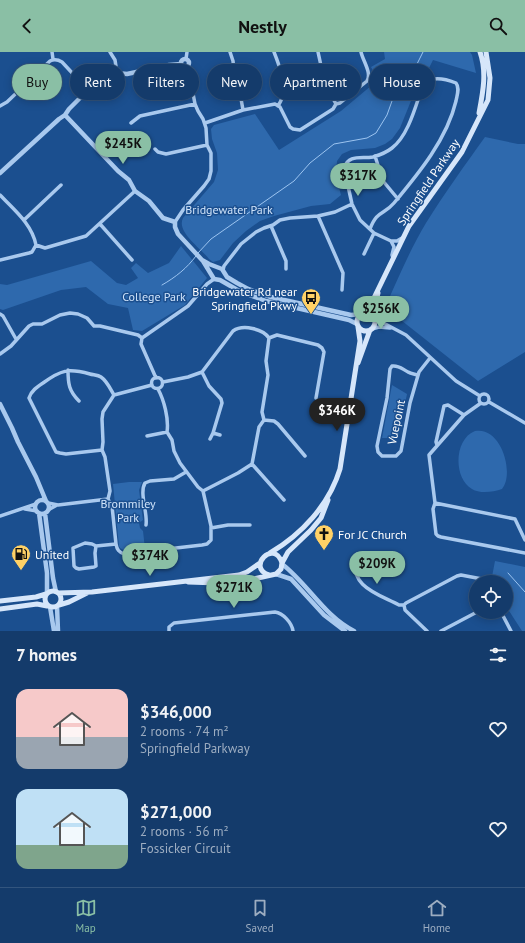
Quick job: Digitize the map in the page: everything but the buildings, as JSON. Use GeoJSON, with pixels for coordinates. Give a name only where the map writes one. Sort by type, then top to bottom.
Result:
{"type":"FeatureCollection","features":[{"type":"Feature","properties":{"kind":"main road","name":"Springfield Parkway"},"geometry":{"type":"LineString","coordinates":[[478,118],[484,89],[484,76],[480,52]]}},
{"type":"Feature","properties":{"kind":"main road","name":"Springfield Parkway"},"geometry":{"type":"LineString","coordinates":[[363,313],[371,303],[404,236],[423,205],[462,152],[488,100],[490,73],[486,52]]}},
{"type":"Feature","properties":{"kind":"main road","name":"Springfield Parkway"},"geometry":{"type":"LineString","coordinates":[[374,317],[383,279]]}},
{"type":"Feature","properties":{"kind":"main road"},"geometry":{"type":"LineString","coordinates":[[184,581],[218,583],[249,580],[276,574],[281,569],[288,552],[321,518],[340,469],[355,373],[360,341],[357,319],[363,313],[370,313],[374,317],[375,324],[371,330],[355,373]]}},
{"type":"Feature","properties":{"kind":"main road"},"geometry":{"type":"LineString","coordinates":[[357,326],[363,331],[371,330]]}},
{"type":"Feature","properties":{"kind":"main road"},"geometry":{"type":"LineString","coordinates":[[0,602],[36,597],[53,591],[92,592],[243,574],[260,562],[263,557],[270,554],[290,539],[312,520],[331,494]]}},
{"type":"Feature","properties":{"kind":"main road"},"geometry":{"type":"LineString","coordinates":[[270,554],[278,556],[282,564]]}},
{"type":"Feature","properties":{"kind":"main road"},"geometry":{"type":"LineString","coordinates":[[260,562],[262,571],[269,575]]}},
{"type":"Feature","properties":{"kind":"main road"},"geometry":{"type":"LineString","coordinates":[[57,592],[61,600],[58,606]]}},
{"type":"Feature","properties":{"kind":"main road"},"geometry":{"type":"LineString","coordinates":[[0,609],[37,604],[49,607],[58,606],[92,592]]}},
{"type":"Feature","properties":{"kind":"main road"},"geometry":{"type":"LineString","coordinates":[[47,594],[44,600],[49,607]]}},
{"type":"Feature","properties":{"kind":"street"},"geometry":{"type":"LineString","coordinates":[[52,52],[53,59]]}},
{"type":"Feature","properties":{"kind":"street"},"geometry":{"type":"LineString","coordinates":[[110,52],[116,64]]}},
{"type":"Feature","properties":{"kind":"street"},"geometry":{"type":"LineString","coordinates":[[181,64],[182,61],[186,59],[187,52]]}},
{"type":"Feature","properties":{"kind":"street"},"geometry":{"type":"LineString","coordinates":[[230,52],[233,61],[235,80],[240,93],[243,110]]}},
{"type":"Feature","properties":{"kind":"street"},"geometry":{"type":"LineString","coordinates":[[274,52],[278,62],[284,90],[278,106]]}},
{"type":"Feature","properties":{"kind":"street"},"geometry":{"type":"LineString","coordinates":[[318,52],[325,84],[336,104]]}},
{"type":"Feature","properties":{"kind":"street"},"geometry":{"type":"LineString","coordinates":[[205,123],[243,110],[275,104],[278,106],[290,127],[300,130],[333,109],[336,104],[346,99],[367,81],[370,77],[361,52]]}},
{"type":"Feature","properties":{"kind":"street"},"geometry":{"type":"LineString","coordinates":[[0,106],[7,102],[53,59],[58,59],[70,71]]}},
{"type":"Feature","properties":{"kind":"street"},"geometry":{"type":"LineString","coordinates":[[186,59],[190,64]]}},
{"type":"Feature","properties":{"kind":"street"},"geometry":{"type":"LineString","coordinates":[[370,229],[378,215],[391,207],[398,199],[437,147],[447,129],[457,97],[458,88],[456,83],[434,78],[426,82],[402,138],[392,148],[375,156],[353,158],[345,164],[344,172],[352,204],[360,220],[374,233],[391,241],[398,241],[404,236]]}},
{"type":"Feature","properties":{"kind":"street"},"geometry":{"type":"LineString","coordinates":[[0,173],[58,119],[65,115],[78,100]]}},
{"type":"Feature","properties":{"kind":"street"},"geometry":{"type":"LineString","coordinates":[[194,100],[205,123],[207,145],[211,154],[212,162],[209,179],[178,216],[175,222],[178,234],[202,260],[213,276],[241,292],[266,301],[349,320],[357,326]]}},
{"type":"Feature","properties":{"kind":"street"},"geometry":{"type":"LineString","coordinates":[[131,123],[140,116],[195,104]]}},
{"type":"Feature","properties":{"kind":"street"},"geometry":{"type":"LineString","coordinates":[[65,115],[118,171],[129,180],[135,191],[149,201],[163,218],[175,222]]}},
{"type":"Feature","properties":{"kind":"street"},"geometry":{"type":"LineString","coordinates":[[155,149],[158,152],[166,154],[207,145]]}},
{"type":"Feature","properties":{"kind":"street"},"geometry":{"type":"LineString","coordinates":[[375,156],[383,181],[398,199]]}},
{"type":"Feature","properties":{"kind":"street"},"geometry":{"type":"LineString","coordinates":[[24,220],[61,185]]}},
{"type":"Feature","properties":{"kind":"street"},"geometry":{"type":"LineString","coordinates":[[36,245],[44,248],[81,239],[93,232],[135,191]]}},
{"type":"Feature","properties":{"kind":"street"},"geometry":{"type":"LineString","coordinates":[[0,195],[24,220],[32,232],[36,245],[32,252],[0,260]]}},
{"type":"Feature","properties":{"kind":"street"},"geometry":{"type":"LineString","coordinates":[[220,280],[223,278],[222,269],[241,244],[256,232],[271,226],[280,220],[318,216],[335,212],[352,204]]}},
{"type":"Feature","properties":{"kind":"street"},"geometry":{"type":"LineString","coordinates":[[318,216],[343,273],[342,290]]}},
{"type":"Feature","properties":{"kind":"street"},"geometry":{"type":"LineString","coordinates":[[100,224],[132,260]]}},
{"type":"Feature","properties":{"kind":"street"},"geometry":{"type":"LineString","coordinates":[[271,226],[286,261],[286,269]]}},
{"type":"Feature","properties":{"kind":"street"},"geometry":{"type":"LineString","coordinates":[[364,254],[374,233]]}},
{"type":"Feature","properties":{"kind":"street"},"geometry":{"type":"LineString","coordinates":[[391,241],[394,247],[392,255],[393,258]]}},
{"type":"Feature","properties":{"kind":"street"},"geometry":{"type":"LineString","coordinates":[[202,260],[222,269],[227,277],[237,284],[261,294],[351,315],[363,313]]}},
{"type":"Feature","properties":{"kind":"street"},"geometry":{"type":"LineString","coordinates":[[203,491],[252,464],[260,427],[264,420],[262,412],[268,375],[266,361],[269,338],[267,334],[263,332],[244,327],[238,328],[233,331],[202,372],[188,377],[163,382],[156,378],[141,344],[142,338],[188,306],[213,276],[214,269],[222,269]]}},
{"type":"Feature","properties":{"kind":"street"},"geometry":{"type":"LineString","coordinates":[[0,354],[11,346],[29,326],[33,324],[42,324],[60,315],[70,313],[85,317],[94,326],[100,326],[138,335],[142,338]]}},
{"type":"Feature","properties":{"kind":"street"},"geometry":{"type":"LineString","coordinates":[[0,314],[3,316],[16,339]]}},
{"type":"Feature","properties":{"kind":"street"},"geometry":{"type":"LineString","coordinates":[[374,317],[406,335],[456,381],[480,396]]}},
{"type":"Feature","properties":{"kind":"street"},"geometry":{"type":"LineString","coordinates":[[371,330],[379,327],[393,329]]}},
{"type":"Feature","properties":{"kind":"street"},"geometry":{"type":"LineString","coordinates":[[269,338],[277,335],[318,345],[322,348],[324,352],[316,398]]}},
{"type":"Feature","properties":{"kind":"street","name":"Vuepoint"},"geometry":{"type":"LineString","coordinates":[[418,375],[409,373],[401,367],[393,365],[390,369],[387,398],[377,446],[378,452],[382,456],[396,456],[401,451],[410,403],[418,375],[423,365],[430,358]]}},
{"type":"Feature","properties":{"kind":"street"},"geometry":{"type":"LineString","coordinates":[[102,450],[66,454],[56,452],[29,398],[30,393],[54,375],[68,370],[77,370],[101,377],[114,395]]}},
{"type":"Feature","properties":{"kind":"street"},"geometry":{"type":"LineString","coordinates":[[68,370],[72,394],[79,401]]}},
{"type":"Feature","properties":{"kind":"street"},"geometry":{"type":"LineString","coordinates":[[202,372],[209,386],[221,399],[222,403],[210,439]]}},
{"type":"Feature","properties":{"kind":"street"},"geometry":{"type":"LineString","coordinates":[[152,385],[152,381],[156,378]]}},
{"type":"Feature","properties":{"kind":"street"},"geometry":{"type":"LineString","coordinates":[[158,389],[162,386],[163,382]]}},
{"type":"Feature","properties":{"kind":"street"},"geometry":{"type":"LineString","coordinates":[[152,385],[154,388],[158,389],[161,394],[168,425],[167,432],[172,440],[176,457],[186,472],[203,491],[212,528],[211,540],[207,544],[202,545],[124,554],[120,553],[116,544],[112,506],[108,499],[110,491],[105,456],[102,450],[103,442],[101,425],[103,412],[114,395],[152,385]]}},
{"type":"Feature","properties":{"kind":"street"},"geometry":{"type":"LineString","coordinates":[[480,396],[486,394],[489,398],[489,402]]}},
{"type":"Feature","properties":{"kind":"street"},"geometry":{"type":"LineString","coordinates":[[480,396],[479,399],[481,403]]}},
{"type":"Feature","properties":{"kind":"street"},"geometry":{"type":"LineString","coordinates":[[525,422],[489,402],[485,404],[481,403],[464,415],[428,455],[435,503],[433,509],[436,534],[438,536],[525,553]]}},
{"type":"Feature","properties":{"kind":"street"},"geometry":{"type":"LineString","coordinates":[[0,404],[49,506],[47,512],[53,578],[57,592]]}},
{"type":"Feature","properties":{"kind":"street"},"geometry":{"type":"LineString","coordinates":[[437,445],[436,442],[444,406],[448,405],[464,415]]}},
{"type":"Feature","properties":{"kind":"street"},"geometry":{"type":"LineString","coordinates":[[264,420],[274,421],[278,424],[305,456]]}},
{"type":"Feature","properties":{"kind":"street"},"geometry":{"type":"LineString","coordinates":[[147,436],[167,432]]}},
{"type":"Feature","properties":{"kind":"street"},"geometry":{"type":"LineString","coordinates":[[213,433],[220,435]]}},
{"type":"Feature","properties":{"kind":"street"},"geometry":{"type":"LineString","coordinates":[[252,464],[284,500]]}},
{"type":"Feature","properties":{"kind":"street"},"geometry":{"type":"LineString","coordinates":[[146,525],[143,489],[145,483],[174,479],[186,472]]}},
{"type":"Feature","properties":{"kind":"street"},"geometry":{"type":"LineString","coordinates":[[39,484],[36,508],[38,512],[47,573],[47,594]]}},
{"type":"Feature","properties":{"kind":"street"},"geometry":{"type":"LineString","coordinates":[[0,516],[23,509],[42,500],[58,504],[108,499]]}},
{"type":"Feature","properties":{"kind":"street"},"geometry":{"type":"LineString","coordinates":[[435,503],[515,519],[525,540]]}},
{"type":"Feature","properties":{"kind":"street"},"geometry":{"type":"LineString","coordinates":[[23,509],[47,512],[58,504]]}},
{"type":"Feature","properties":{"kind":"street"},"geometry":{"type":"LineString","coordinates":[[212,528],[228,525],[250,525]]}},
{"type":"Feature","properties":{"kind":"street"},"geometry":{"type":"LineString","coordinates":[[96,546],[96,566],[79,569],[74,566],[73,548],[85,543],[96,546],[116,544]]}},
{"type":"Feature","properties":{"kind":"street"},"geometry":{"type":"LineString","coordinates":[[357,554],[355,556],[354,565],[359,581],[366,588],[399,605],[404,605],[457,576],[469,577]]}},
{"type":"Feature","properties":{"kind":"street"},"geometry":{"type":"LineString","coordinates":[[282,564],[332,616],[343,625],[354,631]]}},
{"type":"Feature","properties":{"kind":"street"},"geometry":{"type":"LineString","coordinates":[[276,574],[291,579],[324,615],[345,631]]}},
{"type":"Feature","properties":{"kind":"street"},"geometry":{"type":"LineString","coordinates":[[404,605],[405,610],[427,631]]}},
{"type":"Feature","properties":{"kind":"street"},"geometry":{"type":"LineString","coordinates":[[58,606],[58,631]]}},
{"type":"Feature","properties":{"kind":"street"},"geometry":{"type":"LineString","coordinates":[[49,607],[54,631]]}},
{"type":"Feature","properties":{"kind":"street"},"geometry":{"type":"LineString","coordinates":[[168,631],[169,627],[174,623],[275,612],[281,613],[292,625],[293,631]]}},
{"type":"Feature","properties":{"kind":"street"},"geometry":{"type":"LineString","coordinates":[[441,631],[469,616]]}},
{"type":"Feature","properties":{"kind":"street"},"geometry":{"type":"LineString","coordinates":[[505,619],[512,631]]}},
{"type":"Feature","properties":{"kind":"green space"},"geometry":{"type":"Polygon","coordinates":[[[384,52],[470,52],[476,73],[433,60],[431,64],[376,64],[385,59],[384,52]]]}},
{"type":"Feature","properties":{"kind":"green space","name":"Bridgewater Park"},"geometry":{"type":"Polygon","coordinates":[[[369,88],[369,100],[411,100],[400,128],[392,139],[375,148],[351,150],[342,154],[337,161],[336,176],[341,195],[330,204],[311,206],[260,221],[233,243],[220,260],[213,262],[190,240],[183,229],[183,218],[214,182],[218,170],[217,153],[212,139],[211,129],[214,125],[255,114],[279,150],[341,111],[354,100],[361,100],[361,94],[369,88]]]}},
{"type":"Feature","properties":{"kind":"green space"},"geometry":{"type":"Polygon","coordinates":[[[485,137],[518,144],[525,144],[525,352],[478,381],[392,313],[387,303],[410,252],[426,223],[447,190],[485,137]]]}},
{"type":"Feature","properties":{"kind":"green space","name":"College Park"},"geometry":{"type":"Polygon","coordinates":[[[181,246],[207,278],[185,305],[142,331],[133,330],[128,308],[108,304],[86,287],[61,290],[3,310],[0,309],[0,284],[7,285],[91,261],[117,283],[126,285],[138,278],[131,268],[136,263],[148,273],[169,263],[181,246]]]}},
{"type":"Feature","properties":{"kind":"green space"},"geometry":{"type":"Polygon","coordinates":[[[392,385],[407,394],[398,438],[382,438],[392,385]]]}},
{"type":"Feature","properties":{"kind":"green space"},"geometry":{"type":"Polygon","coordinates":[[[475,431],[484,431],[492,436],[503,452],[507,472],[506,482],[502,489],[487,492],[475,491],[466,484],[462,476],[458,459],[460,450],[468,435],[475,431]]]}},
{"type":"Feature","properties":{"kind":"green space","name":"Brommiley Park"},"geometry":{"type":"Polygon","coordinates":[[[142,482],[139,490],[143,520],[139,523],[140,528],[143,531],[145,549],[125,551],[119,546],[113,484],[142,482]]]}},
{"type":"Feature","properties":{"kind":"green space"},"geometry":{"type":"Polygon","coordinates":[[[495,561],[525,567],[525,631],[522,631],[513,617],[513,575],[492,575],[495,561]]]}},
{"type":"Feature","properties":{"kind":"waterway"},"geometry":{"type":"LineString","coordinates":[[198,253],[211,239],[294,181],[310,163],[334,144],[367,138],[376,133],[387,115],[392,101],[412,74],[423,52]]}},
{"type":"Feature","properties":{"kind":"waterway"},"geometry":{"type":"LineString","coordinates":[[162,285],[181,272],[196,256]]}},
{"type":"Feature","properties":{"kind":"waterway"},"geometry":{"type":"LineString","coordinates":[[508,573],[525,592]]}},
{"type":"Feature","properties":{"kind":"place","name":"Bridgewater Rd near Springfield Pkwy"},"geometry":{"type":"Point","coordinates":[311,315]}},
{"type":"Feature","properties":{"kind":"place","name":"For JC Church"},"geometry":{"type":"Point","coordinates":[324,551]}},
{"type":"Feature","properties":{"kind":"place","name":"United"},"geometry":{"type":"Point","coordinates":[21,571]}}]}
